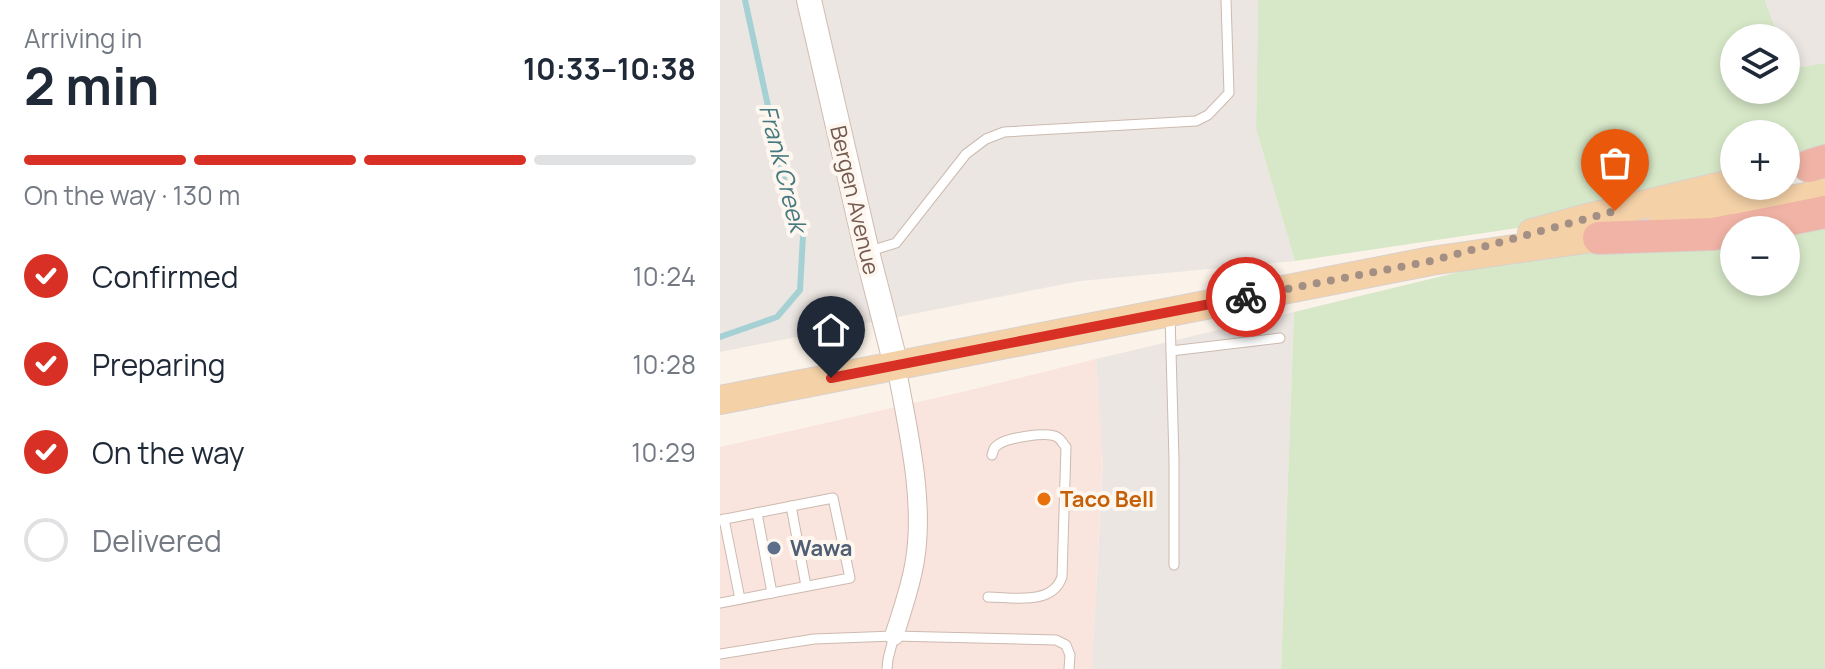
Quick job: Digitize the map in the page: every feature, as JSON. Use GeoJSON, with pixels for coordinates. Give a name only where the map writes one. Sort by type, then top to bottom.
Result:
{"type":"FeatureCollection","features":[{"type":"Feature","properties":{"kind":"highway"},"geometry":{"type":"LineString","coordinates":[[1800,217],[1825,212]]}},
{"type":"Feature","properties":{"kind":"highway"},"geometry":{"type":"LineString","coordinates":[[1599,238],[1720,233]]}},
{"type":"Feature","properties":{"kind":"main road"},"geometry":{"type":"LineString","coordinates":[[1431,261],[1591,217],[1720,186]]}},
{"type":"Feature","properties":{"kind":"main road"},"geometry":{"type":"LineString","coordinates":[[720,400],[1431,261],[1599,238],[1825,193]]}},
{"type":"Feature","properties":{"kind":"street","name":"Bergen Avenue"},"geometry":{"type":"LineString","coordinates":[[809,0],[896,365],[916,489],[918,527],[915,557],[910,586],[894,636]]}},
{"type":"Feature","properties":{"kind":"lane"},"geometry":{"type":"LineString","coordinates":[[867,252],[896,243],[966,154],[986,139],[1004,132],[1196,121],[1208,115],[1229,93],[1226,0]]}},
{"type":"Feature","properties":{"kind":"lane"},"geometry":{"type":"LineString","coordinates":[[1170,311],[1174,565]]}},
{"type":"Feature","properties":{"kind":"lane"},"geometry":{"type":"LineString","coordinates":[[1171,351],[1280,338]]}},
{"type":"Feature","properties":{"kind":"lane"},"geometry":{"type":"LineString","coordinates":[[988,597],[1036,597],[1047,595],[1058,587],[1062,577],[1066,447],[1057,437],[1038,434],[1004,441],[994,448],[992,455]]}},
{"type":"Feature","properties":{"kind":"lane"},"geometry":{"type":"LineString","coordinates":[[720,603],[850,578],[833,498],[722,519],[740,599]]}},
{"type":"Feature","properties":{"kind":"lane"},"geometry":{"type":"LineString","coordinates":[[791,506],[806,586]]}},
{"type":"Feature","properties":{"kind":"lane"},"geometry":{"type":"LineString","coordinates":[[757,513],[772,593]]}},
{"type":"Feature","properties":{"kind":"lane"},"geometry":{"type":"LineString","coordinates":[[720,654],[814,639],[894,636],[1056,640],[1066,645],[1070,655],[1069,669]]}},
{"type":"Feature","properties":{"kind":"lane"},"geometry":{"type":"LineString","coordinates":[[887,669],[894,636]]}},
{"type":"Feature","properties":{"kind":"shaded area"},"geometry":{"type":"Polygon","coordinates":[[[720,0],[1258,0],[1256,129],[1295,261],[1080,281],[720,352],[720,0]]]}},
{"type":"Feature","properties":{"kind":"shaded area"},"geometry":{"type":"Polygon","coordinates":[[[1765,0],[1825,0],[1825,63],[1800,68],[1800,24],[1774,24],[1765,0]]]}},
{"type":"Feature","properties":{"kind":"shaded area"},"geometry":{"type":"Polygon","coordinates":[[[1294,312],[1281,669],[1092,669],[1103,462],[1096,359],[1294,312]]]}},
{"type":"Feature","properties":{"kind":"shaded area"},"geometry":{"type":"Polygon","coordinates":[[[1096,359],[1103,454],[1092,669],[720,669],[720,447],[1096,359]]]}},
{"type":"Feature","properties":{"kind":"green space"},"geometry":{"type":"Polygon","coordinates":[[[1258,0],[1765,0],[1774,24],[1720,24],[1720,104],[1800,104],[1800,67],[1825,63],[1825,161],[1800,167],[1800,120],[1720,120],[1720,186],[1591,217],[1295,261],[1256,129],[1258,0]]]}},
{"type":"Feature","properties":{"kind":"green space"},"geometry":{"type":"Polygon","coordinates":[[[1825,193],[1825,669],[1281,669],[1294,312],[1599,238],[1825,193]]]}},
{"type":"Feature","properties":{"kind":"waterway","name":"Frank Creek"},"geometry":{"type":"LineString","coordinates":[[720,337],[777,317],[800,290],[803,236],[784,180],[745,0]]}},
{"type":"Feature","properties":{"kind":"way so far"},"geometry":{"type":"LineString","coordinates":[[1246,297],[1431,261],[1615,211]]}},
{"type":"Feature","properties":{"kind":"place","name":"Taco Bell"},"geometry":{"type":"Point","coordinates":[1044,499]}},
{"type":"Feature","properties":{"kind":"place","name":"Wawa"},"geometry":{"type":"Point","coordinates":[774,548]}},
{"type":"Feature","properties":{"kind":"route"},"geometry":{"type":"LineString","coordinates":[[831,378],[1246,297]]}}]}
